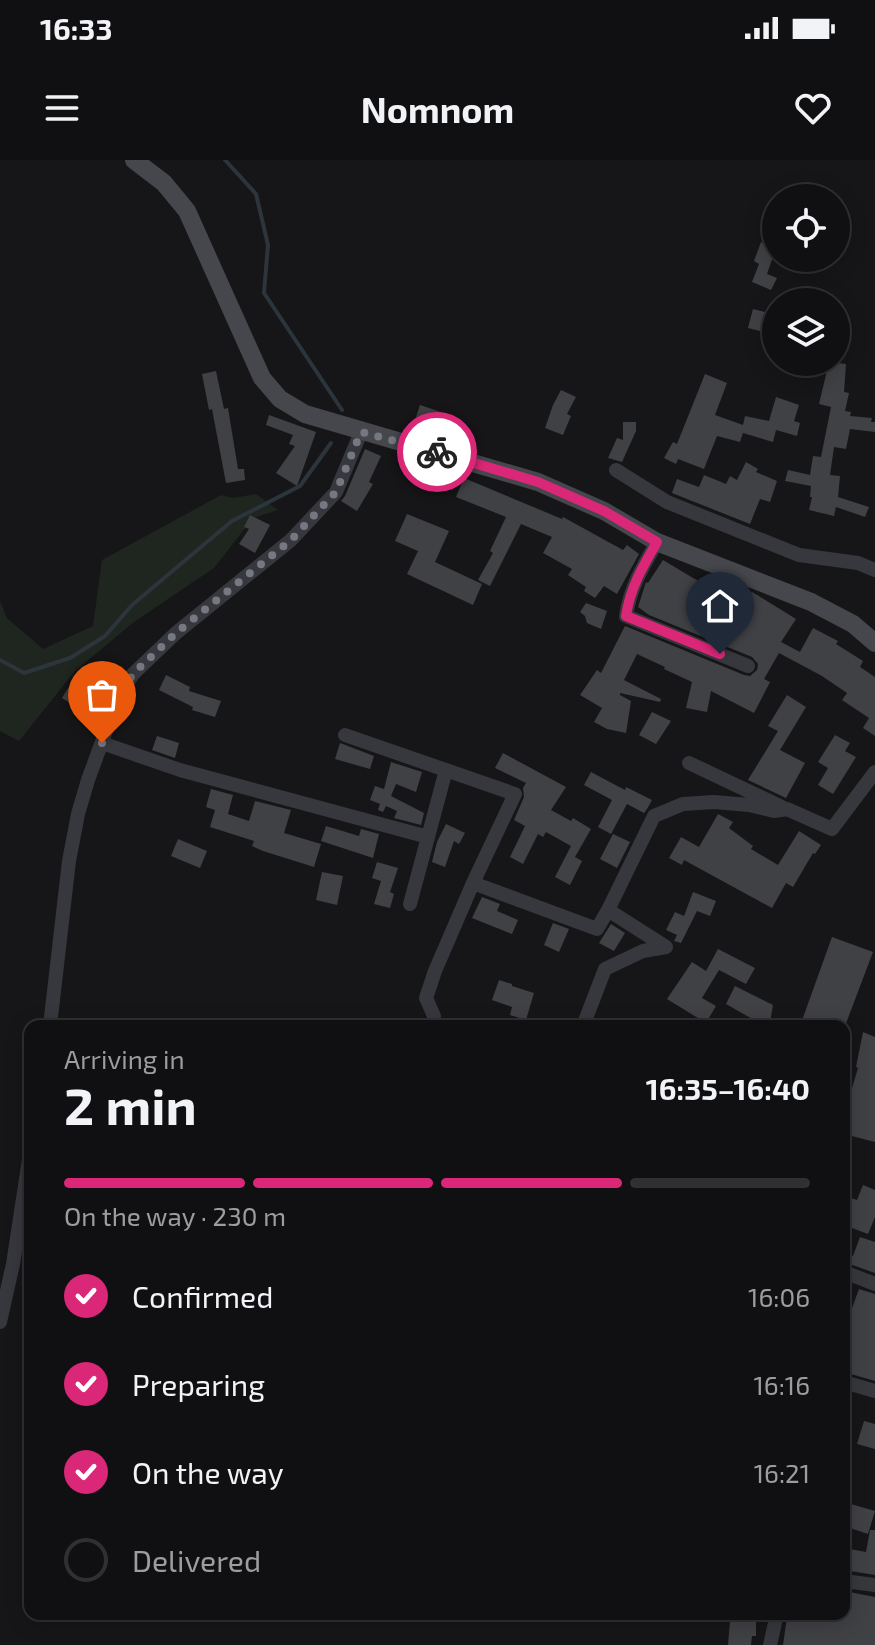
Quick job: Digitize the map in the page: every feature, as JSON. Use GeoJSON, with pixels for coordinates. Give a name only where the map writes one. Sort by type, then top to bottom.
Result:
{"type":"FeatureCollection","features":[{"type":"Feature","properties":{"kind":"street"},"geometry":{"type":"LineString","coordinates":[[134,160],[164,183],[187,211],[262,378],[280,399],[305,414],[538,482],[604,511],[657,542],[811,602],[853,624],[875,643]]}},
{"type":"Feature","properties":{"kind":"street"},"geometry":{"type":"LineString","coordinates":[[51,1020],[69,861],[78,814],[118,698],[133,674],[176,633],[291,540],[336,492],[361,432]]}},
{"type":"Feature","properties":{"kind":"street"},"geometry":{"type":"LineString","coordinates":[[616,470],[667,502],[799,555],[858,563],[875,570]]}},
{"type":"Feature","properties":{"kind":"street"},"geometry":{"type":"LineString","coordinates":[[657,542],[636,577],[626,616],[748,666]]}},
{"type":"Feature","properties":{"kind":"street"},"geometry":{"type":"LineString","coordinates":[[345,735],[515,794],[435,971],[426,998],[434,1020]]}},
{"type":"Feature","properties":{"kind":"street"},"geometry":{"type":"LineString","coordinates":[[102,743],[180,770],[428,837]]}},
{"type":"Feature","properties":{"kind":"street"},"geometry":{"type":"LineString","coordinates":[[689,763],[832,829],[875,772]]}},
{"type":"Feature","properties":{"kind":"street"},"geometry":{"type":"LineString","coordinates":[[410,904],[446,770]]}},
{"type":"Feature","properties":{"kind":"street"},"geometry":{"type":"LineString","coordinates":[[473,883],[597,929],[654,816],[683,804],[714,802],[774,811],[787,809]]}},
{"type":"Feature","properties":{"kind":"street"},"geometry":{"type":"LineString","coordinates":[[585,1020],[605,969],[643,951],[666,947],[608,910]]}},
{"type":"Feature","properties":{"kind":"street"},"geometry":{"type":"LineString","coordinates":[[0,1322],[24,1192]]}},
{"type":"Feature","properties":{"kind":"street"},"geometry":{"type":"LineString","coordinates":[[850,1274],[875,1284]]}},
{"type":"Feature","properties":{"kind":"street"},"geometry":{"type":"LineString","coordinates":[[850,1384],[875,1391]]}},
{"type":"Feature","properties":{"kind":"street"},"geometry":{"type":"LineString","coordinates":[[850,1582],[875,1585]]}},
{"type":"Feature","properties":{"kind":"street"},"geometry":{"type":"LineString","coordinates":[[770,1645],[776,1620]]}},
{"type":"Feature","properties":{"kind":"shaded area"},"geometry":{"type":"Polygon","coordinates":[[[256,494],[278,510],[253,518],[214,568],[134,622],[75,671],[19,741],[0,731],[0,601],[7,618],[43,649],[93,626],[102,560],[221,495],[233,498],[256,494]]]}},
{"type":"Feature","properties":{"kind":"building"},"geometry":{"type":"Polygon","coordinates":[[[761,242],[762,272],[777,278],[772,288],[752,282],[759,264],[754,261],[761,242]]]}},
{"type":"Feature","properties":{"kind":"building"},"geometry":{"type":"Polygon","coordinates":[[[753,309],[762,311],[762,332],[748,328],[753,309]]]}},
{"type":"Feature","properties":{"kind":"building"},"geometry":{"type":"Polygon","coordinates":[[[216,371],[224,409],[228,408],[238,469],[244,469],[245,480],[226,483],[202,374],[216,371]]]}},
{"type":"Feature","properties":{"kind":"building"},"geometry":{"type":"Polygon","coordinates":[[[705,374],[727,383],[715,415],[743,425],[745,416],[769,421],[776,397],[799,405],[794,421],[800,423],[797,436],[776,430],[773,442],[743,433],[740,442],[717,436],[704,469],[678,459],[676,464],[664,458],[673,442],[677,444],[705,374]]]}},
{"type":"Feature","properties":{"kind":"building"},"geometry":{"type":"Polygon","coordinates":[[[826,376],[845,376],[844,392],[849,393],[845,411],[851,412],[850,416],[872,418],[871,422],[875,422],[875,432],[850,429],[846,449],[834,447],[830,475],[840,476],[838,497],[869,507],[865,517],[836,507],[834,516],[809,510],[811,486],[785,481],[788,470],[810,475],[813,456],[821,457],[831,407],[819,404],[826,376]]]}},
{"type":"Feature","properties":{"kind":"building"},"geometry":{"type":"Polygon","coordinates":[[[561,390],[576,397],[567,414],[571,416],[563,435],[545,428],[561,390]]]}},
{"type":"Feature","properties":{"kind":"building"},"geometry":{"type":"Polygon","coordinates":[[[420,405],[444,413],[438,430],[414,423],[420,405]]]}},
{"type":"Feature","properties":{"kind":"building"},"geometry":{"type":"Polygon","coordinates":[[[269,415],[316,432],[297,486],[276,473],[295,446],[289,444],[293,435],[266,425],[269,415]]]}},
{"type":"Feature","properties":{"kind":"building"},"geometry":{"type":"Polygon","coordinates":[[[623,422],[636,422],[636,431],[622,462],[608,458],[617,438],[623,440],[623,422]]]}},
{"type":"Feature","properties":{"kind":"building"},"geometry":{"type":"Polygon","coordinates":[[[365,449],[381,456],[369,482],[373,484],[357,511],[341,501],[365,449]]]}},
{"type":"Feature","properties":{"kind":"building"},"geometry":{"type":"Polygon","coordinates":[[[746,462],[758,469],[756,472],[777,481],[770,502],[760,499],[750,524],[672,493],[677,479],[699,487],[704,475],[726,484],[730,476],[737,480],[746,462]]]}},
{"type":"Feature","properties":{"kind":"building"},"geometry":{"type":"Polygon","coordinates":[[[464,478],[563,517],[623,550],[627,545],[639,554],[617,594],[604,586],[595,598],[584,591],[586,587],[568,575],[572,569],[543,553],[552,537],[521,524],[490,586],[478,580],[493,553],[490,551],[506,517],[456,497],[464,478]]]}},
{"type":"Feature","properties":{"kind":"building"},"geometry":{"type":"Polygon","coordinates":[[[407,514],[449,531],[435,562],[482,584],[473,605],[407,574],[418,551],[395,541],[407,514]]]}},
{"type":"Feature","properties":{"kind":"building"},"geometry":{"type":"Polygon","coordinates":[[[250,515],[270,525],[255,553],[239,544],[249,529],[244,527],[250,515]]]}},
{"type":"Feature","properties":{"kind":"building"},"geometry":{"type":"Polygon","coordinates":[[[663,560],[736,598],[742,588],[754,593],[796,619],[781,642],[800,652],[813,628],[838,641],[836,644],[863,661],[860,667],[875,677],[875,736],[863,728],[869,718],[842,700],[847,693],[779,653],[764,679],[770,682],[754,713],[711,691],[707,712],[686,708],[692,682],[637,654],[624,680],[661,699],[660,702],[620,693],[631,701],[626,733],[594,722],[602,708],[580,695],[597,670],[601,673],[625,626],[744,675],[750,676],[757,670],[758,664],[752,657],[649,615],[638,607],[646,582],[663,560]]]}},
{"type":"Feature","properties":{"kind":"building"},"geometry":{"type":"Polygon","coordinates":[[[586,603],[607,611],[601,629],[587,623],[580,612],[586,603]]]}},
{"type":"Feature","properties":{"kind":"building"},"geometry":{"type":"Polygon","coordinates":[[[95,667],[104,675],[80,709],[62,698],[68,688],[72,691],[82,676],[85,678],[95,667]]]}},
{"type":"Feature","properties":{"kind":"building"},"geometry":{"type":"Polygon","coordinates":[[[166,675],[190,687],[189,691],[221,701],[215,717],[192,710],[193,707],[159,690],[166,675]]]}},
{"type":"Feature","properties":{"kind":"building"},"geometry":{"type":"Polygon","coordinates":[[[787,695],[806,707],[780,750],[805,763],[786,798],[748,780],[778,731],[768,726],[787,695]]]}},
{"type":"Feature","properties":{"kind":"building"},"geometry":{"type":"Polygon","coordinates":[[[652,712],[671,721],[656,744],[639,735],[652,712]]]}},
{"type":"Feature","properties":{"kind":"building"},"geometry":{"type":"Polygon","coordinates":[[[835,735],[850,743],[845,751],[856,757],[833,794],[818,785],[828,768],[818,762],[835,735]]]}},
{"type":"Feature","properties":{"kind":"building"},"geometry":{"type":"Polygon","coordinates":[[[157,736],[179,743],[175,758],[152,750],[157,736]]]}},
{"type":"Feature","properties":{"kind":"building"},"geometry":{"type":"Polygon","coordinates":[[[340,743],[374,756],[370,769],[335,759],[340,743]]]}},
{"type":"Feature","properties":{"kind":"building"},"geometry":{"type":"Polygon","coordinates":[[[503,753],[566,787],[551,810],[591,829],[575,857],[582,861],[570,885],[555,877],[571,846],[546,832],[543,837],[538,834],[523,864],[510,857],[525,826],[514,820],[524,797],[526,783],[495,768],[503,753]]]}},
{"type":"Feature","properties":{"kind":"building"},"geometry":{"type":"Polygon","coordinates":[[[391,762],[422,772],[416,792],[396,784],[391,796],[424,813],[421,825],[394,818],[397,811],[386,806],[383,812],[378,810],[380,804],[370,800],[375,786],[384,789],[391,762]]]}},
{"type":"Feature","properties":{"kind":"building"},"geometry":{"type":"Polygon","coordinates":[[[591,772],[652,800],[647,809],[644,813],[627,804],[611,834],[598,827],[612,800],[584,785],[591,772]]]}},
{"type":"Feature","properties":{"kind":"building"},"geometry":{"type":"Polygon","coordinates":[[[211,789],[233,795],[228,814],[249,821],[255,801],[291,810],[284,833],[321,844],[314,867],[263,851],[252,846],[254,841],[210,827],[215,810],[206,807],[211,789]]]}},
{"type":"Feature","properties":{"kind":"building"},"geometry":{"type":"Polygon","coordinates":[[[718,814],[733,822],[729,828],[753,846],[751,849],[778,865],[799,831],[821,845],[793,887],[786,883],[772,908],[684,860],[682,865],[669,858],[681,837],[699,847],[718,814]]]}},
{"type":"Feature","properties":{"kind":"building"},"geometry":{"type":"Polygon","coordinates":[[[446,824],[465,833],[459,844],[454,841],[445,867],[432,862],[446,824]]]}},
{"type":"Feature","properties":{"kind":"building"},"geometry":{"type":"Polygon","coordinates":[[[326,826],[359,836],[361,829],[379,834],[373,858],[321,841],[326,826]]]}},
{"type":"Feature","properties":{"kind":"building"},"geometry":{"type":"Polygon","coordinates":[[[613,834],[630,842],[617,868],[600,859],[613,834]]]}},
{"type":"Feature","properties":{"kind":"building"},"geometry":{"type":"Polygon","coordinates":[[[178,839],[207,851],[200,868],[171,856],[178,839]]]}},
{"type":"Feature","properties":{"kind":"building"},"geometry":{"type":"Polygon","coordinates":[[[377,862],[398,868],[390,892],[394,894],[390,908],[374,904],[381,881],[372,878],[377,862]]]}},
{"type":"Feature","properties":{"kind":"building"},"geometry":{"type":"Polygon","coordinates":[[[322,872],[343,876],[337,905],[316,900],[322,872]]]}},
{"type":"Feature","properties":{"kind":"building"},"geometry":{"type":"Polygon","coordinates":[[[693,892],[716,901],[710,916],[697,911],[681,943],[674,941],[677,935],[666,930],[675,912],[684,916],[693,892]]]}},
{"type":"Feature","properties":{"kind":"building"},"geometry":{"type":"Polygon","coordinates":[[[482,897],[500,904],[497,911],[518,920],[512,934],[472,918],[482,897]]]}},
{"type":"Feature","properties":{"kind":"building"},"geometry":{"type":"Polygon","coordinates":[[[553,923],[569,929],[559,952],[544,945],[553,923]]]}},
{"type":"Feature","properties":{"kind":"building"},"geometry":{"type":"Polygon","coordinates":[[[611,924],[625,933],[614,951],[599,943],[611,924]]]}},
{"type":"Feature","properties":{"kind":"building"},"geometry":{"type":"Polygon","coordinates":[[[832,937],[873,952],[847,1020],[802,1020],[832,937]]]}},
{"type":"Feature","properties":{"kind":"building"},"geometry":{"type":"Polygon","coordinates":[[[718,949],[755,968],[746,984],[719,970],[702,998],[716,1006],[708,1020],[701,1020],[667,999],[692,962],[706,971],[718,949]]]}},
{"type":"Feature","properties":{"kind":"building"},"geometry":{"type":"Polygon","coordinates":[[[499,980],[534,993],[526,1020],[510,1015],[512,1007],[492,1000],[499,980]]]}},
{"type":"Feature","properties":{"kind":"building"},"geometry":{"type":"Polygon","coordinates":[[[735,986],[773,1005],[770,1020],[754,1020],[726,1004],[735,986]]]}},
{"type":"Feature","properties":{"kind":"building"},"geometry":{"type":"Polygon","coordinates":[[[863,1032],[875,1037],[875,1142],[850,1136],[850,1095],[863,1032]]]}},
{"type":"Feature","properties":{"kind":"building"},"geometry":{"type":"Polygon","coordinates":[[[863,1185],[875,1190],[875,1217],[868,1234],[850,1227],[850,1198],[857,1200],[863,1185]]]}},
{"type":"Feature","properties":{"kind":"building"},"geometry":{"type":"Polygon","coordinates":[[[860,1237],[875,1242],[875,1273],[850,1264],[850,1255],[853,1256],[860,1237]]]}},
{"type":"Feature","properties":{"kind":"building"},"geometry":{"type":"Polygon","coordinates":[[[859,1289],[875,1294],[875,1381],[850,1374],[850,1314],[859,1289]]]}},
{"type":"Feature","properties":{"kind":"building"},"geometry":{"type":"Polygon","coordinates":[[[864,1421],[875,1424],[875,1449],[857,1444],[864,1421]]]}},
{"type":"Feature","properties":{"kind":"building"},"geometry":{"type":"Polygon","coordinates":[[[850,1504],[875,1511],[868,1534],[850,1528],[850,1504]]]}},
{"type":"Feature","properties":{"kind":"building"},"geometry":{"type":"Polygon","coordinates":[[[870,1530],[875,1530],[875,1575],[850,1571],[850,1549],[866,1552],[870,1530]]]}},
{"type":"Feature","properties":{"kind":"building"},"geometry":{"type":"Polygon","coordinates":[[[850,1592],[875,1597],[875,1645],[783,1645],[787,1620],[850,1620],[850,1592]]]}},
{"type":"Feature","properties":{"kind":"building"},"geometry":{"type":"Polygon","coordinates":[[[730,1621],[756,1622],[756,1636],[752,1636],[751,1645],[728,1645],[730,1621]]]}},
{"type":"Feature","properties":{"kind":"waterway"},"geometry":{"type":"LineString","coordinates":[[225,160],[256,194],[268,245],[264,293],[342,410]]}},
{"type":"Feature","properties":{"kind":"waterway"},"geometry":{"type":"LineString","coordinates":[[0,660],[24,673],[70,658],[105,636],[132,605],[232,521],[300,486],[331,443]]}},
{"type":"Feature","properties":{"kind":"way so far"},"geometry":{"type":"LineString","coordinates":[[102,743],[118,698],[133,674],[176,633],[291,540],[336,492],[361,432],[437,452]]}},
{"type":"Feature","properties":{"kind":"route"},"geometry":{"type":"LineString","coordinates":[[437,452],[538,482],[604,511],[657,542],[636,577],[626,616],[720,654]]}}]}
